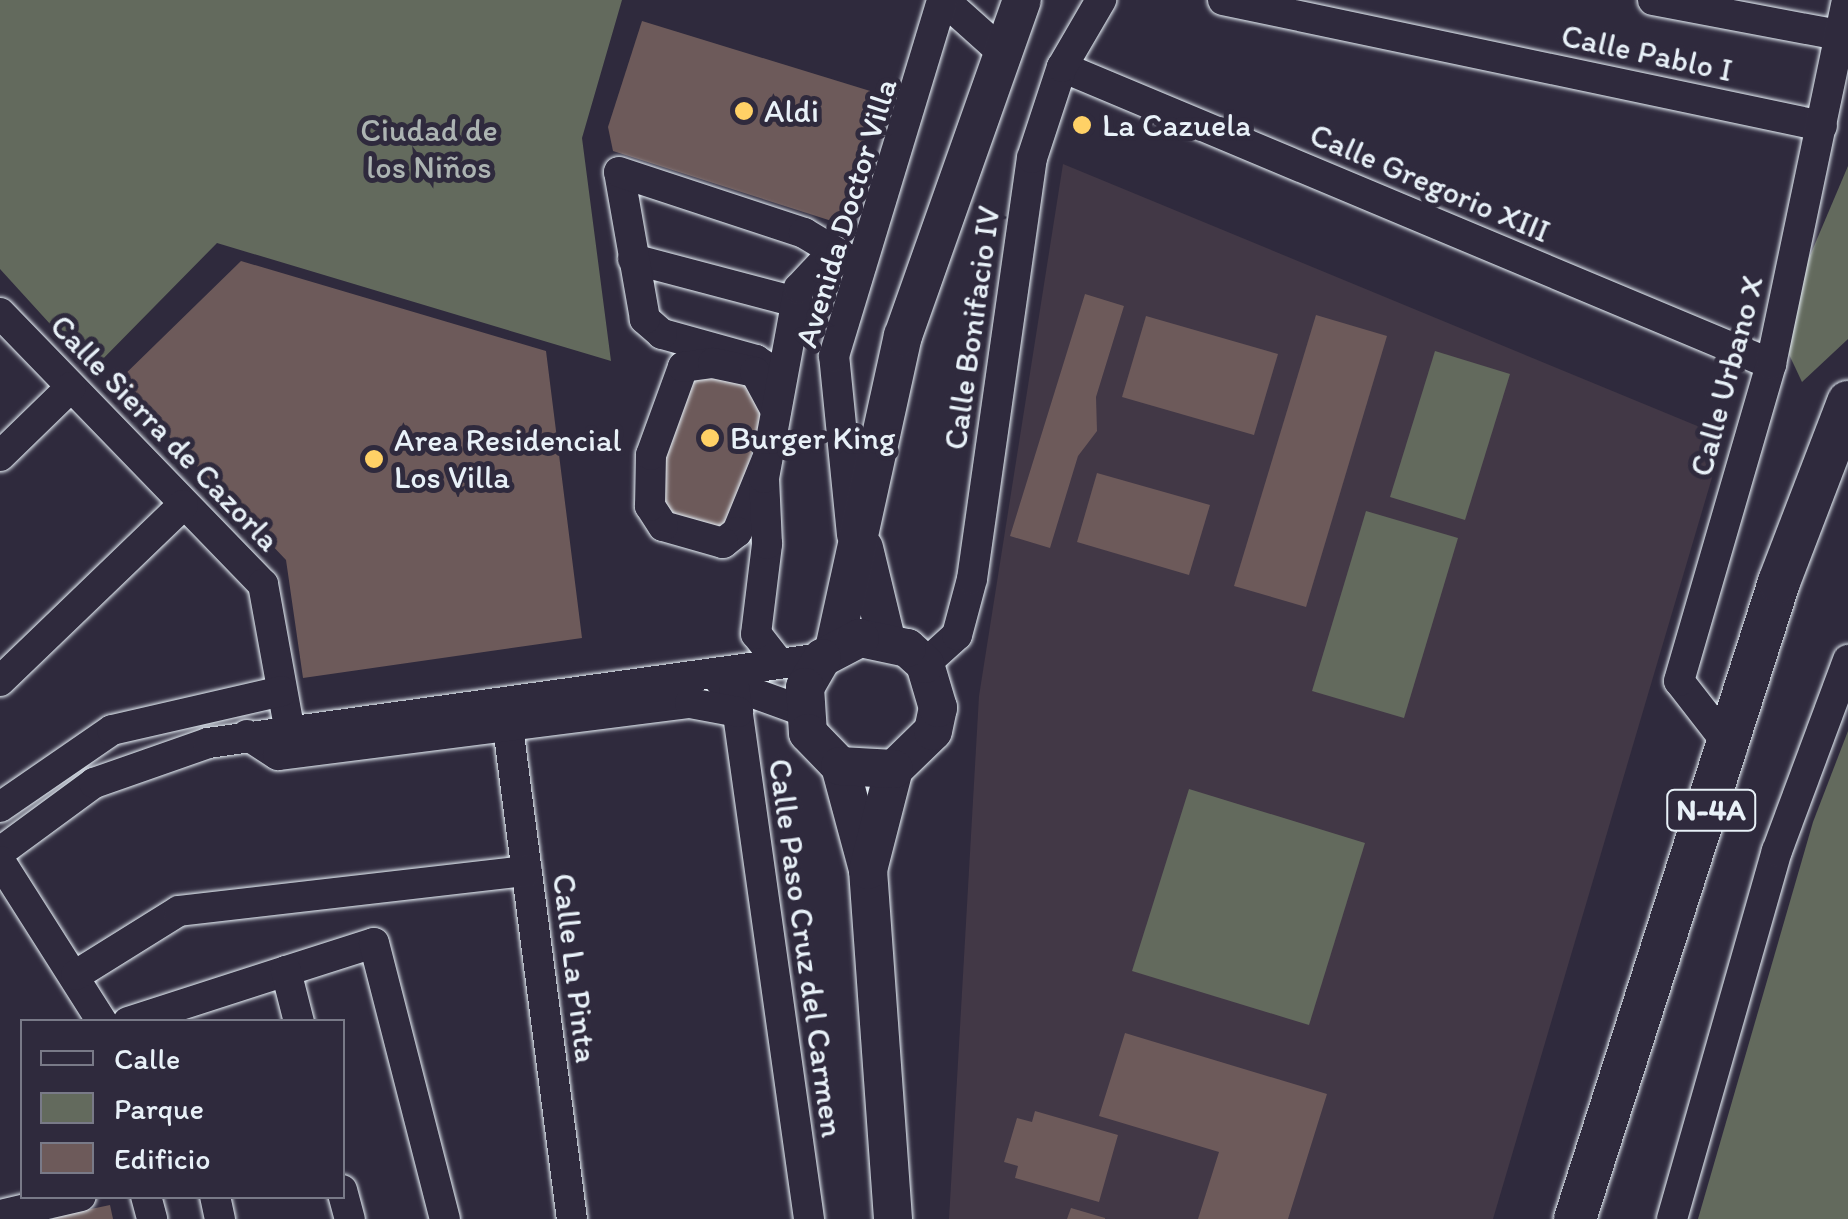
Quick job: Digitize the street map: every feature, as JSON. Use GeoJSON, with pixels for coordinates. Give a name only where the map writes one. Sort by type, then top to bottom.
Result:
{"type":"FeatureCollection","features":[{"type":"Feature","properties":{"kind":"highway","name":"N-4A"},"geometry":{"type":"LineString","coordinates":[[1575,1219],[1732,748],[1778,582],[1848,402]]}},
{"type":"Feature","properties":{"kind":"main road"},"geometry":{"type":"LineString","coordinates":[[894,769],[840,766],[821,752],[803,711],[828,653],[859,554],[903,336],[1022,0]]}},
{"type":"Feature","properties":{"kind":"main road"},"geometry":{"type":"LineString","coordinates":[[859,554],[886,639],[925,664],[938,708],[934,731],[894,769],[868,870]]}},
{"type":"Feature","properties":{"kind":"main road"},"geometry":{"type":"LineString","coordinates":[[828,653],[886,639]]}},
{"type":"Feature","properties":{"kind":"main road"},"geometry":{"type":"LineString","coordinates":[[840,766],[868,870],[893,1219]]}},
{"type":"Feature","properties":{"kind":"street"},"geometry":{"type":"LineString","coordinates":[[943,0],[1002,53]]}},
{"type":"Feature","properties":{"kind":"street","name":"Avenida Doctor Villa"},"geometry":{"type":"LineString","coordinates":[[859,554],[834,356],[943,0]]}},
{"type":"Feature","properties":{"kind":"street","name":"Calle Bonifacio IV"},"geometry":{"type":"LineString","coordinates":[[925,664],[956,634],[972,579],[1032,158],[1062,67],[1101,0]]}},
{"type":"Feature","properties":{"kind":"street","name":"Calle Pablo I"},"geometry":{"type":"LineString","coordinates":[[1223,0],[1822,126]]}},
{"type":"Feature","properties":{"kind":"street"},"geometry":{"type":"LineString","coordinates":[[1653,0],[1840,35]]}},
{"type":"Feature","properties":{"kind":"street","name":"Calle Urbano X"},"geometry":{"type":"LineString","coordinates":[[1732,748],[1678,681],[1771,364],[1847,0]]}},
{"type":"Feature","properties":{"kind":"street","name":"Calle Gregorio XIII"},"geometry":{"type":"LineString","coordinates":[[1062,67],[1771,364]]}},
{"type":"Feature","properties":{"kind":"street"},"geometry":{"type":"LineString","coordinates":[[782,377],[756,360],[662,334],[645,319],[619,172],[804,232],[831,254],[861,267]]}},
{"type":"Feature","properties":{"kind":"street"},"geometry":{"type":"LineString","coordinates":[[779,663],[756,634],[768,459],[796,302],[810,269],[831,254]]}},
{"type":"Feature","properties":{"kind":"street"},"geometry":{"type":"LineString","coordinates":[[633,259],[796,302]]}},
{"type":"Feature","properties":{"kind":"street","name":"Calle Sierra de Cazorla"},"geometry":{"type":"LineString","coordinates":[[0,313],[263,584],[288,726]]}},
{"type":"Feature","properties":{"kind":"street"},"geometry":{"type":"LineString","coordinates":[[768,459],[738,532],[723,543],[663,526],[650,506],[650,454],[682,367],[713,362],[754,372],[776,411]]}},
{"type":"Feature","properties":{"kind":"street"},"geometry":{"type":"LineString","coordinates":[[0,456],[72,387]]}},
{"type":"Feature","properties":{"kind":"street"},"geometry":{"type":"LineString","coordinates":[[0,680],[183,505]]}},
{"type":"Feature","properties":{"kind":"street"},"geometry":{"type":"LineString","coordinates":[[0,852],[94,784],[247,735],[288,726],[779,663],[828,653]]}},
{"type":"Feature","properties":{"kind":"street"},"geometry":{"type":"LineString","coordinates":[[1672,1219],[1777,852],[1848,660]]}},
{"type":"Feature","properties":{"kind":"street"},"geometry":{"type":"LineString","coordinates":[[694,672],[736,699]]}},
{"type":"Feature","properties":{"kind":"street"},"geometry":{"type":"LineString","coordinates":[[0,807],[112,730],[282,691]]}},
{"type":"Feature","properties":{"kind":"street"},"geometry":{"type":"LineString","coordinates":[[247,735],[278,755],[736,699],[803,711]]}},
{"type":"Feature","properties":{"kind":"street","name":"Calle Paso Cruz del Carmen"},"geometry":{"type":"LineString","coordinates":[[736,699],[809,1219]]}},
{"type":"Feature","properties":{"kind":"street","name":"Calle La Pinta"},"geometry":{"type":"LineString","coordinates":[[508,726],[572,1219]]}},
{"type":"Feature","properties":{"kind":"street"},"geometry":{"type":"LineString","coordinates":[[0,862],[76,975],[100,1019]]}},
{"type":"Feature","properties":{"kind":"street"},"geometry":{"type":"LineString","coordinates":[[76,975],[180,911],[527,871]]}},
{"type":"Feature","properties":{"kind":"street"},"geometry":{"type":"LineString","coordinates":[[169,1015],[374,943],[445,1219]]}},
{"type":"Feature","properties":{"kind":"street"},"geometry":{"type":"LineString","coordinates":[[286,971],[298,1019]]}},
{"type":"Feature","properties":{"kind":"street"},"geometry":{"type":"LineString","coordinates":[[0,1216],[69,1199]]}},
{"type":"Feature","properties":{"kind":"shaded area"},"geometry":{"type":"Polygon","coordinates":[[[1063,164],[1724,437],[1493,1219],[949,1219],[979,696],[1063,164]]]}},
{"type":"Feature","properties":{"kind":"green space","name":"Ciudad de los Niños"},"geometry":{"type":"Polygon","coordinates":[[[0,0],[622,0],[582,138],[611,361],[217,243],[92,370],[0,269],[0,0]]]}},
{"type":"Feature","properties":{"kind":"green space"},"geometry":{"type":"Polygon","coordinates":[[[1848,166],[1848,339],[1802,382],[1778,331],[1848,166]]]}},
{"type":"Feature","properties":{"kind":"green space"},"geometry":{"type":"Polygon","coordinates":[[[1435,351],[1510,374],[1465,520],[1390,497],[1435,351]]]}},
{"type":"Feature","properties":{"kind":"green space"},"geometry":{"type":"Polygon","coordinates":[[[1366,511],[1458,538],[1404,718],[1312,691],[1366,511]]]}},
{"type":"Feature","properties":{"kind":"green space"},"geometry":{"type":"Polygon","coordinates":[[[1848,731],[1848,1219],[1698,1219],[1813,822],[1848,731]]]}},
{"type":"Feature","properties":{"kind":"green space"},"geometry":{"type":"Polygon","coordinates":[[[1189,789],[1365,843],[1309,1025],[1132,971],[1189,789]]]}},
{"type":"Feature","properties":{"kind":"building","name":"Aldi"},"geometry":{"type":"Polygon","coordinates":[[[642,21],[880,94],[838,223],[613,151],[608,127],[642,21]]]}},
{"type":"Feature","properties":{"kind":"building","name":"Area Residencial Los Villa"},"geometry":{"type":"Polygon","coordinates":[[[241,261],[546,351],[582,638],[303,678],[286,560],[117,382],[241,261]]]}},
{"type":"Feature","properties":{"kind":"building"},"geometry":{"type":"Polygon","coordinates":[[[1085,294],[1124,306],[1096,397],[1097,431],[1078,456],[1050,548],[1010,536],[1085,294]]]}},
{"type":"Feature","properties":{"kind":"building"},"geometry":{"type":"Polygon","coordinates":[[[1316,315],[1387,336],[1306,607],[1234,586],[1316,315]]]}},
{"type":"Feature","properties":{"kind":"building"},"geometry":{"type":"Polygon","coordinates":[[[1146,316],[1278,354],[1254,435],[1122,397],[1146,316]]]}},
{"type":"Feature","properties":{"kind":"building","name":"Burger King"},"geometry":{"type":"Polygon","coordinates":[[[703,370],[749,381],[767,397],[731,528],[677,525],[653,479],[678,388],[703,370]]]}},
{"type":"Feature","properties":{"kind":"building"},"geometry":{"type":"Polygon","coordinates":[[[1097,473],[1210,505],[1189,575],[1077,542],[1097,473]]]}},
{"type":"Feature","properties":{"kind":"building"},"geometry":{"type":"Polygon","coordinates":[[[1125,1033],[1327,1094],[1288,1219],[1198,1219],[1219,1152],[1099,1116],[1125,1033]]]}},
{"type":"Feature","properties":{"kind":"building"},"geometry":{"type":"Polygon","coordinates":[[[1035,1111],[1118,1135],[1099,1202],[1015,1178],[1018,1166],[1004,1162],[1017,1118],[1032,1122],[1035,1111]]]}},
{"type":"Feature","properties":{"kind":"building"},"geometry":{"type":"Polygon","coordinates":[[[110,1205],[113,1219],[53,1219],[53,1217],[110,1205]]]}},
{"type":"Feature","properties":{"kind":"building"},"geometry":{"type":"Polygon","coordinates":[[[1071,1208],[1105,1218],[1105,1219],[1067,1219],[1071,1208]]]}},
{"type":"Feature","properties":{"kind":"place","name":"Aldi"},"geometry":{"type":"Point","coordinates":[744,111]}},
{"type":"Feature","properties":{"kind":"place","name":"La Cazuela"},"geometry":{"type":"Point","coordinates":[1082,125]}},
{"type":"Feature","properties":{"kind":"place","name":"Burger King"},"geometry":{"type":"Point","coordinates":[710,438]}},
{"type":"Feature","properties":{"kind":"place","name":"Area Residencial Los Villa"},"geometry":{"type":"Point","coordinates":[374,459]}}]}
